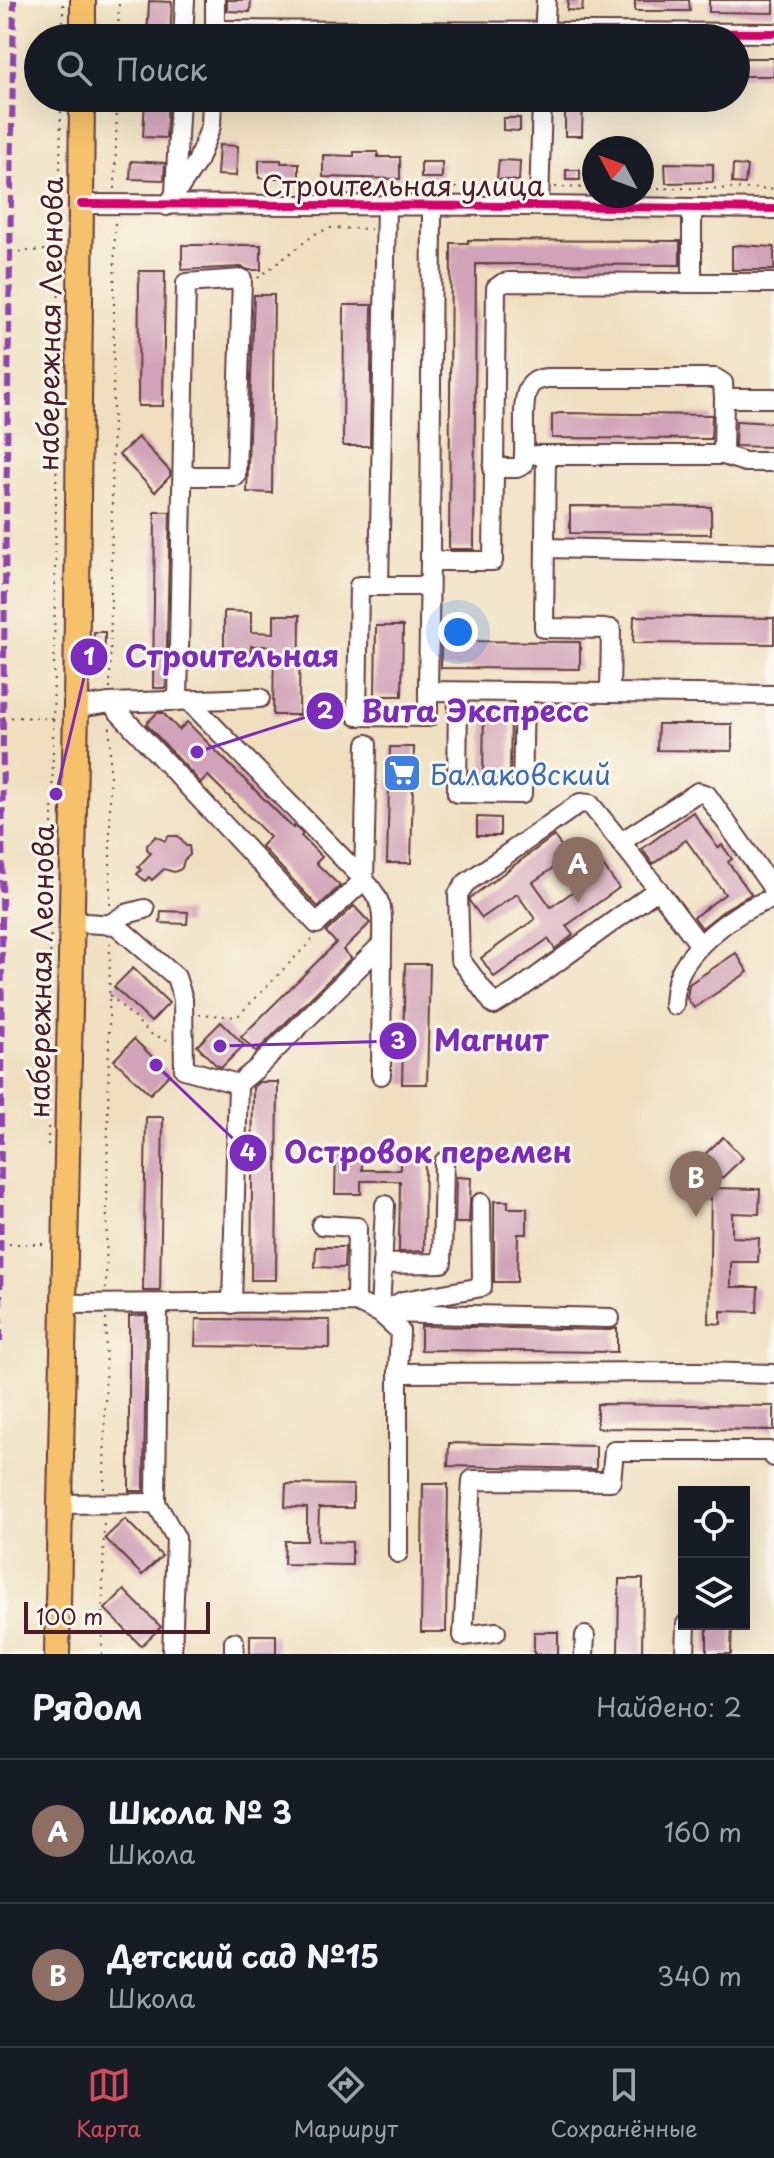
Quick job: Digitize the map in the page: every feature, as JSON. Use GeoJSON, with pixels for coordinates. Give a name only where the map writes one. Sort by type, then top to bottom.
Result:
{"type":"FeatureCollection","features":[{"type":"Feature","properties":{"kind":"main road"},"geometry":{"type":"LineString","coordinates":[[83,0],[83,24]]}},
{"type":"Feature","properties":{"kind":"main road","name":"набережная Леонова"},"geometry":{"type":"LineString","coordinates":[[57,1654],[70,922],[65,713],[82,112]]}},
{"type":"Feature","properties":{"kind":"street"},"geometry":{"type":"LineString","coordinates":[[184,24],[185,0]]}},
{"type":"Feature","properties":{"kind":"street"},"geometry":{"type":"LineString","coordinates":[[215,0],[215,24]]}},
{"type":"Feature","properties":{"kind":"street"},"geometry":{"type":"LineString","coordinates":[[545,24],[546,0]]}},
{"type":"Feature","properties":{"kind":"street"},"geometry":{"type":"LineString","coordinates":[[750,33],[774,33]]}},
{"type":"Feature","properties":{"kind":"street"},"geometry":{"type":"LineString","coordinates":[[171,200],[179,112]]}},
{"type":"Feature","properties":{"kind":"street"},"geometry":{"type":"LineString","coordinates":[[171,200],[197,162],[211,126],[212,112]]}},
{"type":"Feature","properties":{"kind":"street"},"geometry":{"type":"LineString","coordinates":[[539,196],[542,112]]}},
{"type":"Feature","properties":{"kind":"street","name":"Строительная улица"},"geometry":{"type":"LineString","coordinates":[[81,204],[115,205],[171,200],[432,206],[539,196],[692,208],[774,209]]}},
{"type":"Feature","properties":{"kind":"street"},"geometry":{"type":"LineString","coordinates":[[379,586],[386,206]]}},
{"type":"Feature","properties":{"kind":"street"},"geometry":{"type":"LineString","coordinates":[[429,586],[359,586],[357,716],[428,717],[432,206]]}},
{"type":"Feature","properties":{"kind":"street"},"geometry":{"type":"LineString","coordinates":[[692,208],[692,283]]}},
{"type":"Feature","properties":{"kind":"street"},"geometry":{"type":"LineString","coordinates":[[183,476],[236,476],[242,279],[186,283],[183,476],[183,701],[364,880],[382,904],[381,1075]]}},
{"type":"Feature","properties":{"kind":"street"},"geometry":{"type":"LineString","coordinates":[[430,561],[493,561],[496,288],[509,282],[774,283]]}},
{"type":"Feature","properties":{"kind":"street"},"geometry":{"type":"LineString","coordinates":[[493,468],[520,467],[525,461],[525,399],[531,384],[547,378],[715,378],[723,383],[723,455]]}},
{"type":"Feature","properties":{"kind":"street"},"geometry":{"type":"LineString","coordinates":[[724,398],[774,398]]}},
{"type":"Feature","properties":{"kind":"street"},"geometry":{"type":"LineString","coordinates":[[525,454],[723,455],[745,462],[774,462]]}},
{"type":"Feature","properties":{"kind":"street"},"geometry":{"type":"LineString","coordinates":[[546,455],[544,628],[611,629],[610,693]]}},
{"type":"Feature","properties":{"kind":"street"},"geometry":{"type":"LineString","coordinates":[[545,548],[774,553]]}},
{"type":"Feature","properties":{"kind":"street"},"geometry":{"type":"LineString","coordinates":[[428,691],[774,695]]}},
{"type":"Feature","properties":{"kind":"street"},"geometry":{"type":"LineString","coordinates":[[458,692],[457,793],[522,794],[524,692]]}},
{"type":"Feature","properties":{"kind":"street"},"geometry":{"type":"LineString","coordinates":[[65,713],[110,703],[260,698]]}},
{"type":"Feature","properties":{"kind":"street"},"geometry":{"type":"LineString","coordinates":[[110,703],[317,924],[364,880],[367,744]]}},
{"type":"Feature","properties":{"kind":"street"},"geometry":{"type":"LineString","coordinates":[[621,842],[698,792],[707,795],[774,893]]}},
{"type":"Feature","properties":{"kind":"street"},"geometry":{"type":"LineString","coordinates":[[658,889],[494,1005],[460,959],[458,894],[466,883],[580,803],[590,804],[658,889],[699,944]]}},
{"type":"Feature","properties":{"kind":"street"},"geometry":{"type":"LineString","coordinates":[[674,1005],[679,973],[699,944],[747,909],[774,899]]}},
{"type":"Feature","properties":{"kind":"street"},"geometry":{"type":"LineString","coordinates":[[110,924],[126,914],[145,909]]}},
{"type":"Feature","properties":{"kind":"street"},"geometry":{"type":"LineString","coordinates":[[70,922],[116,925],[176,977],[183,999],[184,1069],[238,1084]]}},
{"type":"Feature","properties":{"kind":"street"},"geometry":{"type":"LineString","coordinates":[[232,1304],[238,1084],[382,944]]}},
{"type":"Feature","properties":{"kind":"street"},"geometry":{"type":"LineString","coordinates":[[382,1264],[442,1263],[444,1162]]}},
{"type":"Feature","properties":{"kind":"street"},"geometry":{"type":"LineString","coordinates":[[380,1313],[403,1301],[482,1287],[481,1203]]}},
{"type":"Feature","properties":{"kind":"street"},"geometry":{"type":"LineString","coordinates":[[380,1313],[385,1205]]}},
{"type":"Feature","properties":{"kind":"street"},"geometry":{"type":"LineString","coordinates":[[321,1225],[357,1227],[356,1302]]}},
{"type":"Feature","properties":{"kind":"street"},"geometry":{"type":"LineString","coordinates":[[63,1304],[356,1302],[380,1313],[400,1331],[398,1553]]}},
{"type":"Feature","properties":{"kind":"street"},"geometry":{"type":"LineString","coordinates":[[158,1304],[156,1503],[176,1538],[172,1654]]}},
{"type":"Feature","properties":{"kind":"street"},"geometry":{"type":"LineString","coordinates":[[380,1313],[610,1318]]}},
{"type":"Feature","properties":{"kind":"street"},"geometry":{"type":"LineString","coordinates":[[398,1373],[774,1374]]}},
{"type":"Feature","properties":{"kind":"street"},"geometry":{"type":"LineString","coordinates":[[496,1632],[463,1636],[472,1480],[611,1481],[614,1451],[769,1451],[774,1457]]}},
{"type":"Feature","properties":{"kind":"street"},"geometry":{"type":"LineString","coordinates":[[59,1504],[156,1503]]}},
{"type":"Feature","properties":{"kind":"street"},"geometry":{"type":"LineString","coordinates":[[685,1654],[686,1630]]}},
{"type":"Feature","properties":{"kind":"path"},"geometry":{"type":"LineString","coordinates":[[63,0],[63,24]]}},
{"type":"Feature","properties":{"kind":"path"},"geometry":{"type":"LineString","coordinates":[[118,24],[119,0]]}},
{"type":"Feature","properties":{"kind":"path"},"geometry":{"type":"LineString","coordinates":[[48,1148],[65,713],[61,112]]}},
{"type":"Feature","properties":{"kind":"path"},"geometry":{"type":"LineString","coordinates":[[110,924],[117,112]]}},
{"type":"Feature","properties":{"kind":"path"},"geometry":{"type":"LineString","coordinates":[[654,188],[774,189]]}},
{"type":"Feature","properties":{"kind":"path"},"geometry":{"type":"LineString","coordinates":[[337,189],[539,196],[582,190]]}},
{"type":"Feature","properties":{"kind":"path"},"geometry":{"type":"LineString","coordinates":[[242,291],[315,234],[330,228],[386,229]]}},
{"type":"Feature","properties":{"kind":"path"},"geometry":{"type":"LineString","coordinates":[[11,252],[46,250]]}},
{"type":"Feature","properties":{"kind":"path"},"geometry":{"type":"LineString","coordinates":[[3,717],[65,713]]}},
{"type":"Feature","properties":{"kind":"path"},"geometry":{"type":"LineString","coordinates":[[183,1013],[237,1017],[316,936],[317,924]]}},
{"type":"Feature","properties":{"kind":"path"},"geometry":{"type":"LineString","coordinates":[[110,995],[151,1034],[184,1046]]}},
{"type":"Feature","properties":{"kind":"path"},"geometry":{"type":"LineString","coordinates":[[1,1244],[36,1244]]}},
{"type":"Feature","properties":{"kind":"building"},"geometry":{"type":"Polygon","coordinates":[[[227,0],[251,0],[250,12],[227,11],[227,0]]]}},
{"type":"Feature","properties":{"kind":"building"},"geometry":{"type":"Polygon","coordinates":[[[568,0],[583,0],[582,11],[567,10],[568,0]]]}},
{"type":"Feature","properties":{"kind":"building"},"geometry":{"type":"Polygon","coordinates":[[[635,0],[689,0],[690,11],[635,11],[635,0]]]}},
{"type":"Feature","properties":{"kind":"building"},"geometry":{"type":"Polygon","coordinates":[[[709,0],[774,0],[774,13],[709,12],[709,0]]]}},
{"type":"Feature","properties":{"kind":"building"},"geometry":{"type":"Polygon","coordinates":[[[149,1],[172,2],[171,24],[148,24],[149,1]]]}},
{"type":"Feature","properties":{"kind":"building"},"geometry":{"type":"Polygon","coordinates":[[[750,58],[774,58],[774,76],[750,76],[750,58]]]}},
{"type":"Feature","properties":{"kind":"building"},"geometry":{"type":"Polygon","coordinates":[[[144,112],[167,112],[166,138],[143,137],[144,112]]]}},
{"type":"Feature","properties":{"kind":"building"},"geometry":{"type":"Polygon","coordinates":[[[565,112],[583,112],[582,136],[565,136],[565,112]]]}},
{"type":"Feature","properties":{"kind":"building"},"geometry":{"type":"Polygon","coordinates":[[[503,118],[520,118],[520,131],[503,130],[503,118]]]}},
{"type":"Feature","properties":{"kind":"building"},"geometry":{"type":"Polygon","coordinates":[[[219,145],[238,146],[236,176],[217,175],[219,145]]]}},
{"type":"Feature","properties":{"kind":"building"},"geometry":{"type":"Polygon","coordinates":[[[354,152],[378,152],[378,157],[400,157],[400,179],[323,177],[323,155],[354,156],[354,152]]]}},
{"type":"Feature","properties":{"kind":"building"},"geometry":{"type":"Polygon","coordinates":[[[259,160],[299,163],[299,178],[259,178],[259,160]]]}},
{"type":"Feature","properties":{"kind":"building"},"geometry":{"type":"Polygon","coordinates":[[[499,160],[520,161],[519,181],[497,179],[499,160]]]}},
{"type":"Feature","properties":{"kind":"building"},"geometry":{"type":"Polygon","coordinates":[[[131,161],[165,163],[164,180],[130,179],[131,161]]]}},
{"type":"Feature","properties":{"kind":"building"},"geometry":{"type":"Polygon","coordinates":[[[421,162],[442,162],[442,178],[421,178],[421,162]]]}},
{"type":"Feature","properties":{"kind":"building"},"geometry":{"type":"Polygon","coordinates":[[[665,163],[713,164],[713,182],[666,183],[665,163]]]}},
{"type":"Feature","properties":{"kind":"building"},"geometry":{"type":"Polygon","coordinates":[[[733,165],[747,166],[745,184],[732,183],[733,165]]]}},
{"type":"Feature","properties":{"kind":"building"},"geometry":{"type":"Polygon","coordinates":[[[566,170],[580,170],[580,180],[566,180],[566,170]]]}},
{"type":"Feature","properties":{"kind":"building"},"geometry":{"type":"Polygon","coordinates":[[[468,240],[680,241],[680,265],[476,264],[474,549],[449,549],[451,243],[468,243],[468,240]]]}},
{"type":"Feature","properties":{"kind":"building"},"geometry":{"type":"Polygon","coordinates":[[[182,245],[261,245],[261,270],[241,267],[182,270],[182,245]]]}},
{"type":"Feature","properties":{"kind":"building"},"geometry":{"type":"Polygon","coordinates":[[[732,246],[774,247],[774,270],[732,270],[732,246]]]}},
{"type":"Feature","properties":{"kind":"building"},"geometry":{"type":"Polygon","coordinates":[[[139,271],[165,271],[163,406],[138,406],[139,271]]]}},
{"type":"Feature","properties":{"kind":"building"},"geometry":{"type":"Polygon","coordinates":[[[254,295],[274,295],[272,493],[247,492],[254,295]]]}},
{"type":"Feature","properties":{"kind":"building"},"geometry":{"type":"Polygon","coordinates":[[[344,305],[372,305],[370,446],[343,446],[344,305]]]}},
{"type":"Feature","properties":{"kind":"building"},"geometry":{"type":"Polygon","coordinates":[[[552,415],[712,415],[711,439],[552,438],[552,415]]]}},
{"type":"Feature","properties":{"kind":"building"},"geometry":{"type":"Polygon","coordinates":[[[736,421],[774,423],[774,447],[735,446],[736,421]]]}},
{"type":"Feature","properties":{"kind":"building"},"geometry":{"type":"Polygon","coordinates":[[[138,437],[170,471],[170,476],[155,492],[119,455],[138,437]]]}},
{"type":"Feature","properties":{"kind":"building"},"geometry":{"type":"Polygon","coordinates":[[[570,506],[711,507],[711,534],[570,533],[570,506]]]}},
{"type":"Feature","properties":{"kind":"building"},"geometry":{"type":"Polygon","coordinates":[[[155,512],[170,512],[166,688],[153,688],[155,512]]]}},
{"type":"Feature","properties":{"kind":"building"},"geometry":{"type":"Polygon","coordinates":[[[224,611],[251,612],[251,632],[274,633],[274,615],[300,615],[299,715],[273,715],[274,646],[251,646],[250,656],[224,656],[224,611]]]}},
{"type":"Feature","properties":{"kind":"building"},"geometry":{"type":"Polygon","coordinates":[[[634,616],[774,618],[774,644],[633,643],[634,616]]]}},
{"type":"Feature","properties":{"kind":"building"},"geometry":{"type":"Polygon","coordinates":[[[376,626],[403,626],[402,696],[375,696],[376,626]]]}},
{"type":"Feature","properties":{"kind":"building"},"geometry":{"type":"Polygon","coordinates":[[[94,632],[105,632],[104,675],[93,675],[94,632]]]}},
{"type":"Feature","properties":{"kind":"building"},"geometry":{"type":"Polygon","coordinates":[[[441,641],[580,642],[580,669],[441,668],[441,641]]]}},
{"type":"Feature","properties":{"kind":"building"},"geometry":{"type":"Polygon","coordinates":[[[484,708],[511,709],[510,779],[483,779],[484,708]]]}},
{"type":"Feature","properties":{"kind":"building"},"geometry":{"type":"Polygon","coordinates":[[[157,713],[163,713],[179,730],[187,722],[293,828],[303,834],[301,836],[322,857],[316,863],[340,886],[318,907],[261,846],[270,837],[208,776],[201,783],[146,724],[157,713]]]}},
{"type":"Feature","properties":{"kind":"building"},"geometry":{"type":"Polygon","coordinates":[[[658,724],[732,724],[732,751],[657,750],[658,724]]]}},
{"type":"Feature","properties":{"kind":"building"},"geometry":{"type":"Polygon","coordinates":[[[390,747],[414,747],[411,863],[387,863],[390,747]]]}},
{"type":"Feature","properties":{"kind":"building"},"geometry":{"type":"Polygon","coordinates":[[[693,812],[718,848],[722,845],[732,859],[728,862],[751,894],[702,928],[694,917],[725,894],[686,840],[653,864],[642,849],[693,812]]]}},
{"type":"Feature","properties":{"kind":"building"},"geometry":{"type":"Polygon","coordinates":[[[477,817],[500,818],[500,836],[477,836],[477,817]]]}},
{"type":"Feature","properties":{"kind":"building"},"geometry":{"type":"Polygon","coordinates":[[[156,836],[165,841],[169,836],[178,836],[189,846],[190,855],[179,870],[164,869],[152,880],[149,877],[145,881],[137,874],[141,870],[138,867],[151,853],[147,845],[156,836]]]}},
{"type":"Feature","properties":{"kind":"building"},"geometry":{"type":"Polygon","coordinates":[[[554,836],[569,857],[533,882],[551,907],[585,883],[574,867],[594,853],[619,888],[566,926],[573,935],[555,949],[548,939],[494,977],[481,958],[535,919],[517,894],[482,918],[470,898],[554,836]]]}},
{"type":"Feature","properties":{"kind":"building"},"geometry":{"type":"Polygon","coordinates":[[[354,906],[370,923],[343,950],[351,958],[256,1052],[241,1037],[336,943],[326,932],[354,906]]]}},
{"type":"Feature","properties":{"kind":"building"},"geometry":{"type":"Polygon","coordinates":[[[161,911],[188,912],[187,924],[160,923],[161,911]]]}},
{"type":"Feature","properties":{"kind":"building"},"geometry":{"type":"Polygon","coordinates":[[[736,953],[748,972],[694,1008],[687,998],[689,984],[736,953]]]}},
{"type":"Feature","properties":{"kind":"building"},"geometry":{"type":"Polygon","coordinates":[[[405,964],[430,964],[427,1084],[402,1084],[405,964]]]}},
{"type":"Feature","properties":{"kind":"building"},"geometry":{"type":"Polygon","coordinates":[[[133,968],[169,1003],[151,1022],[114,987],[133,968]]]}},
{"type":"Feature","properties":{"kind":"building"},"geometry":{"type":"Polygon","coordinates":[[[221,1022],[244,1045],[222,1067],[197,1046],[221,1022]]]}},
{"type":"Feature","properties":{"kind":"building"},"geometry":{"type":"Polygon","coordinates":[[[134,1039],[170,1074],[150,1094],[114,1060],[134,1039]]]}},
{"type":"Feature","properties":{"kind":"building"},"geometry":{"type":"Polygon","coordinates":[[[259,1082],[278,1082],[276,1280],[251,1280],[253,1087],[259,1082]]]}},
{"type":"Feature","properties":{"kind":"building"},"geometry":{"type":"Polygon","coordinates":[[[146,1117],[163,1117],[160,1291],[143,1291],[146,1117]]]}},
{"type":"Feature","properties":{"kind":"building"},"geometry":{"type":"Polygon","coordinates":[[[723,1137],[743,1158],[722,1178],[701,1158],[723,1137]]]}},
{"type":"Feature","properties":{"kind":"building"},"geometry":{"type":"Polygon","coordinates":[[[336,1150],[362,1151],[362,1170],[400,1170],[400,1154],[425,1154],[424,1251],[399,1252],[400,1181],[361,1181],[361,1194],[335,1194],[336,1150]]]}},
{"type":"Feature","properties":{"kind":"building"},"geometry":{"type":"Polygon","coordinates":[[[456,1177],[471,1178],[469,1223],[455,1223],[456,1177]]]}},
{"type":"Feature","properties":{"kind":"building"},"geometry":{"type":"Polygon","coordinates":[[[711,1188],[760,1189],[759,1214],[732,1213],[732,1237],[759,1238],[758,1262],[731,1262],[731,1287],[758,1287],[757,1312],[721,1311],[721,1324],[709,1323],[711,1188]]]}},
{"type":"Feature","properties":{"kind":"building"},"geometry":{"type":"Polygon","coordinates":[[[494,1201],[508,1201],[508,1208],[527,1208],[527,1234],[518,1234],[517,1282],[494,1282],[494,1201]]]}},
{"type":"Feature","properties":{"kind":"building"},"geometry":{"type":"Polygon","coordinates":[[[316,1247],[345,1247],[344,1268],[315,1267],[316,1247]]]}},
{"type":"Feature","properties":{"kind":"building"},"geometry":{"type":"Polygon","coordinates":[[[146,1315],[144,1491],[129,1491],[129,1316],[146,1315]]]}},
{"type":"Feature","properties":{"kind":"building"},"geometry":{"type":"Polygon","coordinates":[[[196,1319],[330,1320],[330,1348],[195,1346],[196,1319]]]}},
{"type":"Feature","properties":{"kind":"building"},"geometry":{"type":"Polygon","coordinates":[[[421,1326],[617,1328],[617,1352],[421,1350],[421,1326]]]}},
{"type":"Feature","properties":{"kind":"building"},"geometry":{"type":"Polygon","coordinates":[[[597,1404],[774,1406],[774,1430],[597,1428],[597,1404]]]}},
{"type":"Feature","properties":{"kind":"building"},"geometry":{"type":"Polygon","coordinates":[[[449,1443],[596,1446],[596,1469],[448,1466],[449,1443]]]}},
{"type":"Feature","properties":{"kind":"building"},"geometry":{"type":"Polygon","coordinates":[[[286,1484],[353,1485],[353,1508],[319,1508],[318,1541],[352,1542],[352,1565],[284,1564],[285,1541],[307,1541],[307,1508],[285,1507],[286,1484]]]}},
{"type":"Feature","properties":{"kind":"building"},"geometry":{"type":"Polygon","coordinates":[[[423,1484],[448,1484],[446,1632],[421,1632],[423,1484]]]}},
{"type":"Feature","properties":{"kind":"building"},"geometry":{"type":"Polygon","coordinates":[[[125,1519],[162,1556],[142,1575],[105,1538],[125,1519]]]}},
{"type":"Feature","properties":{"kind":"building"},"geometry":{"type":"Polygon","coordinates":[[[619,1579],[643,1579],[642,1654],[618,1654],[619,1579]]]}},
{"type":"Feature","properties":{"kind":"building"},"geometry":{"type":"Polygon","coordinates":[[[124,1590],[161,1627],[141,1646],[105,1609],[124,1590]]]}},
{"type":"Feature","properties":{"kind":"building"},"geometry":{"type":"Polygon","coordinates":[[[707,1630],[732,1630],[731,1654],[707,1654],[707,1630]]]}},
{"type":"Feature","properties":{"kind":"building"},"geometry":{"type":"Polygon","coordinates":[[[534,1632],[558,1632],[558,1654],[534,1654],[534,1632]]]}},
{"type":"Feature","properties":{"kind":"building"},"geometry":{"type":"Polygon","coordinates":[[[250,1635],[276,1635],[276,1654],[250,1654],[250,1635]]]}},
{"type":"Feature","properties":{"kind":"marked path"},"geometry":{"type":"LineString","coordinates":[[0,1342],[3,717],[14,0]]}},
{"type":"Feature","properties":{"kind":"cycle path"},"geometry":{"type":"LineString","coordinates":[[750,33],[774,33]]}},
{"type":"Feature","properties":{"kind":"cycle path"},"geometry":{"type":"LineString","coordinates":[[81,204],[774,209]]}},
{"type":"Feature","properties":{"kind":"place","name":"Вита Экспресс"},"geometry":{"type":"Point","coordinates":[197,752]}},
{"type":"Feature","properties":{"kind":"place","name":"Балаковский"},"geometry":{"type":"Point","coordinates":[402,773]}},
{"type":"Feature","properties":{"kind":"place","name":"Строительная"},"geometry":{"type":"Point","coordinates":[56,794]}},
{"type":"Feature","properties":{"kind":"place","name":"Школа № 3"},"geometry":{"type":"Point","coordinates":[578,903]}},
{"type":"Feature","properties":{"kind":"place","name":"Магнит"},"geometry":{"type":"Point","coordinates":[220,1046]}},
{"type":"Feature","properties":{"kind":"place","name":"Островок перемен"},"geometry":{"type":"Point","coordinates":[156,1065]}},
{"type":"Feature","properties":{"kind":"place","name":"Детский сад №15"},"geometry":{"type":"Point","coordinates":[696,1217]}}]}
